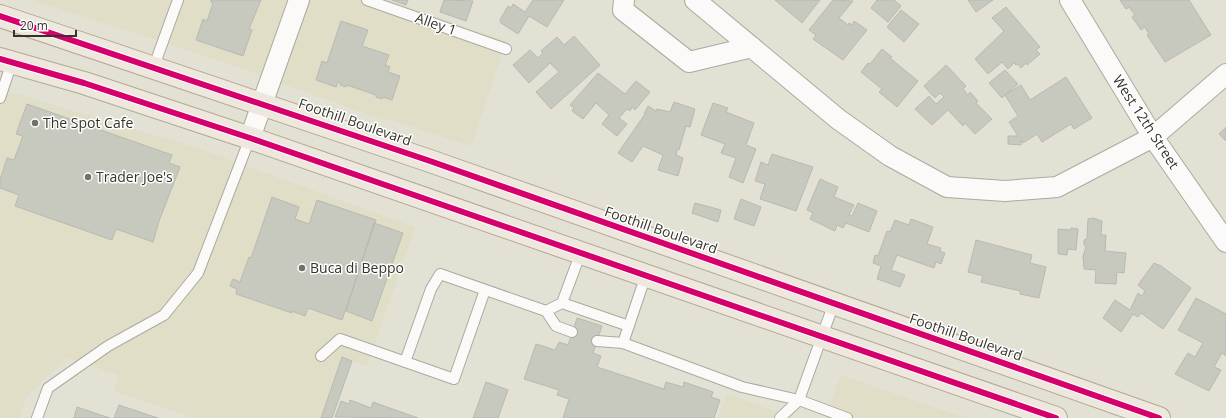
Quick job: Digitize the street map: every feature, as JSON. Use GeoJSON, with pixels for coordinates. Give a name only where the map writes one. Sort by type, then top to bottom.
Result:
{"type":"FeatureCollection","features":[{"type":"Feature","properties":{"kind":"main road","name":"Foothill Boulevard"},"geometry":{"type":"LineString","coordinates":[[0,16],[263,103],[1159,418]]}},
{"type":"Feature","properties":{"kind":"main road"},"geometry":{"type":"LineString","coordinates":[[6,60],[84,83],[250,138],[581,252],[1054,418]]}},
{"type":"Feature","properties":{"kind":"street"},"geometry":{"type":"LineString","coordinates":[[250,138],[299,0]]}},
{"type":"Feature","properties":{"kind":"street"},"geometry":{"type":"LineString","coordinates":[[624,0],[624,10],[689,62],[752,47]]}},
{"type":"Feature","properties":{"kind":"street"},"geometry":{"type":"LineString","coordinates":[[695,0],[838,119],[890,156],[947,187],[1005,191],[1057,187],[1153,137],[1226,74]]}},
{"type":"Feature","properties":{"kind":"street","name":"West 12th Street"},"geometry":{"type":"LineString","coordinates":[[1070,0],[1153,137],[1226,242]]}},
{"type":"Feature","properties":{"kind":"lane","name":"Alley 1"},"geometry":{"type":"LineString","coordinates":[[367,0],[506,49]]}},
{"type":"Feature","properties":{"kind":"lane"},"geometry":{"type":"LineString","coordinates":[[154,66],[175,1]]}},
{"type":"Feature","properties":{"kind":"lane"},"geometry":{"type":"LineString","coordinates":[[0,98],[6,60]]}},
{"type":"Feature","properties":{"kind":"lane"},"geometry":{"type":"LineString","coordinates":[[37,418],[48,388],[108,346],[164,315],[198,273],[250,138]]}},
{"type":"Feature","properties":{"kind":"lane"},"geometry":{"type":"LineString","coordinates":[[546,311],[562,303],[581,252]]}},
{"type":"Feature","properties":{"kind":"lane"},"geometry":{"type":"LineString","coordinates":[[405,362],[431,289],[440,274],[546,311],[556,326],[572,332]]}},
{"type":"Feature","properties":{"kind":"lane"},"geometry":{"type":"LineString","coordinates":[[623,344],[646,275]]}},
{"type":"Feature","properties":{"kind":"lane"},"geometry":{"type":"LineString","coordinates":[[321,356],[340,340],[454,379],[485,290]]}},
{"type":"Feature","properties":{"kind":"lane"},"geometry":{"type":"LineString","coordinates":[[562,303],[628,326]]}},
{"type":"Feature","properties":{"kind":"lane"},"geometry":{"type":"LineString","coordinates":[[780,418],[799,400],[834,303]]}},
{"type":"Feature","properties":{"kind":"lane"},"geometry":{"type":"LineString","coordinates":[[597,341],[623,344],[742,387],[799,400],[847,418]]}},
{"type":"Feature","properties":{"kind":"shaded area"},"geometry":{"type":"Polygon","coordinates":[[[33,0],[390,0],[506,41],[471,146],[392,120],[382,120],[238,67],[33,0]]]}},
{"type":"Feature","properties":{"kind":"shaded area"},"geometry":{"type":"Polygon","coordinates":[[[0,93],[17,94],[194,147],[415,227],[367,367],[341,357],[321,418],[194,418],[114,391],[119,375],[67,358],[26,397],[19,418],[0,418],[0,93]]]}},
{"type":"Feature","properties":{"kind":"shaded area"},"geometry":{"type":"Polygon","coordinates":[[[841,375],[965,418],[826,418],[841,375]]]}},
{"type":"Feature","properties":{"kind":"shaded area"},"geometry":{"type":"Polygon","coordinates":[[[727,394],[794,418],[718,418],[727,394]]]}},
{"type":"Feature","properties":{"kind":"building"},"geometry":{"type":"Polygon","coordinates":[[[211,0],[261,0],[249,29],[252,30],[243,56],[196,40],[203,19],[207,21],[213,3],[211,0]]]}},
{"type":"Feature","properties":{"kind":"building"},"geometry":{"type":"Polygon","coordinates":[[[392,0],[408,0],[406,5],[392,0]]]}},
{"type":"Feature","properties":{"kind":"building"},"geometry":{"type":"Polygon","coordinates":[[[444,0],[473,1],[466,21],[440,12],[444,0]]]}},
{"type":"Feature","properties":{"kind":"building"},"geometry":{"type":"Polygon","coordinates":[[[533,0],[564,0],[547,27],[529,16],[518,34],[501,23],[500,20],[508,6],[511,8],[513,4],[525,12],[533,0]]]}},
{"type":"Feature","properties":{"kind":"building"},"geometry":{"type":"Polygon","coordinates":[[[775,0],[820,0],[802,23],[775,0]]]}},
{"type":"Feature","properties":{"kind":"building"},"geometry":{"type":"Polygon","coordinates":[[[833,0],[853,1],[839,18],[848,25],[849,23],[852,25],[854,21],[867,30],[843,60],[813,39],[816,35],[809,30],[833,0]]]}},
{"type":"Feature","properties":{"kind":"building"},"geometry":{"type":"Polygon","coordinates":[[[877,0],[894,0],[901,6],[888,22],[871,8],[877,0]]]}},
{"type":"Feature","properties":{"kind":"building"},"geometry":{"type":"Polygon","coordinates":[[[968,0],[993,0],[976,12],[968,0]]]}},
{"type":"Feature","properties":{"kind":"building"},"geometry":{"type":"Polygon","coordinates":[[[1120,0],[1189,0],[1211,35],[1165,62],[1147,35],[1149,34],[1145,27],[1141,30],[1132,17],[1135,15],[1129,7],[1126,9],[1120,0]]]}},
{"type":"Feature","properties":{"kind":"building"},"geometry":{"type":"Polygon","coordinates":[[[1006,7],[1040,47],[1036,50],[1040,54],[1021,68],[1018,64],[1016,65],[1014,63],[1008,69],[1002,62],[988,74],[975,59],[1004,31],[992,18],[1006,7]]]}},
{"type":"Feature","properties":{"kind":"building"},"geometry":{"type":"Polygon","coordinates":[[[901,10],[919,24],[904,42],[887,27],[901,10]]]}},
{"type":"Feature","properties":{"kind":"building"},"geometry":{"type":"Polygon","coordinates":[[[341,21],[368,30],[362,46],[389,55],[385,65],[390,67],[388,72],[400,76],[392,100],[383,97],[382,99],[376,97],[376,95],[347,85],[346,87],[340,85],[341,83],[338,82],[336,87],[316,80],[322,61],[327,63],[341,21]]]}},
{"type":"Feature","properties":{"kind":"building"},"geometry":{"type":"Polygon","coordinates":[[[574,36],[600,65],[551,109],[536,92],[559,72],[550,63],[529,83],[513,65],[530,50],[538,58],[543,53],[541,51],[557,37],[564,45],[574,36]]]}},
{"type":"Feature","properties":{"kind":"building"},"geometry":{"type":"Polygon","coordinates":[[[882,49],[892,57],[890,58],[918,81],[897,107],[879,92],[882,89],[861,72],[868,63],[870,64],[882,49]]]}},
{"type":"Feature","properties":{"kind":"building"},"geometry":{"type":"Polygon","coordinates":[[[946,65],[966,86],[963,89],[968,95],[970,92],[978,101],[976,103],[992,119],[975,134],[965,123],[963,126],[948,110],[932,125],[915,109],[929,96],[936,104],[944,97],[940,93],[935,98],[924,86],[946,65]]]}},
{"type":"Feature","properties":{"kind":"building"},"geometry":{"type":"Polygon","coordinates":[[[1005,70],[1018,84],[1002,98],[989,83],[1005,70]]]}},
{"type":"Feature","properties":{"kind":"building"},"geometry":{"type":"Polygon","coordinates":[[[598,73],[625,94],[636,81],[650,92],[635,110],[632,107],[630,111],[627,109],[619,118],[627,124],[617,136],[602,124],[609,115],[596,103],[583,119],[572,111],[574,108],[570,105],[598,73]]]}},
{"type":"Feature","properties":{"kind":"building"},"geometry":{"type":"Polygon","coordinates":[[[1066,77],[1092,118],[1074,129],[1071,124],[1042,142],[1037,134],[1023,143],[1021,140],[1021,145],[1008,144],[1008,136],[1018,136],[1009,122],[1018,116],[1005,95],[1021,85],[1030,100],[1066,77]]]}},
{"type":"Feature","properties":{"kind":"building"},"geometry":{"type":"Polygon","coordinates":[[[674,102],[695,109],[690,127],[686,126],[679,150],[677,149],[676,155],[683,158],[678,176],[658,170],[663,155],[643,146],[632,162],[618,153],[645,114],[648,106],[656,111],[657,109],[670,112],[674,102]]]}},
{"type":"Feature","properties":{"kind":"building"},"geometry":{"type":"Polygon","coordinates":[[[713,103],[728,108],[726,112],[754,123],[746,145],[756,149],[743,183],[729,177],[736,158],[721,153],[725,144],[701,135],[713,103]]]}},
{"type":"Feature","properties":{"kind":"building"},"geometry":{"type":"Polygon","coordinates":[[[27,104],[172,155],[169,163],[180,167],[159,221],[153,242],[116,229],[112,240],[15,206],[19,195],[0,188],[0,180],[7,158],[14,160],[23,136],[16,134],[27,104]]]}},
{"type":"Feature","properties":{"kind":"building"},"geometry":{"type":"Polygon","coordinates":[[[1226,127],[1226,141],[1219,134],[1226,127]]]}},
{"type":"Feature","properties":{"kind":"building"},"geometry":{"type":"Polygon","coordinates":[[[772,154],[813,167],[796,211],[760,199],[765,184],[755,181],[761,162],[768,165],[772,154]]]}},
{"type":"Feature","properties":{"kind":"building"},"geometry":{"type":"Polygon","coordinates":[[[820,179],[838,187],[834,197],[854,205],[849,215],[852,216],[858,203],[877,211],[869,232],[846,223],[843,228],[837,225],[835,231],[810,219],[813,213],[807,210],[820,179]]]}},
{"type":"Feature","properties":{"kind":"building","name":"Buca di Beppo"},"geometry":{"type":"Polygon","coordinates":[[[272,197],[299,207],[295,219],[309,224],[317,200],[376,220],[342,320],[308,308],[305,316],[292,311],[292,313],[236,294],[237,289],[230,286],[233,279],[240,282],[249,257],[251,258],[272,197]]]}},
{"type":"Feature","properties":{"kind":"building"},"geometry":{"type":"Polygon","coordinates":[[[741,199],[761,207],[754,226],[734,219],[741,199]]]}},
{"type":"Feature","properties":{"kind":"building"},"geometry":{"type":"Polygon","coordinates":[[[695,203],[721,210],[718,222],[692,213],[695,203]]]}},
{"type":"Feature","properties":{"kind":"building"},"geometry":{"type":"Polygon","coordinates":[[[1093,218],[1102,221],[1101,235],[1106,235],[1105,251],[1126,253],[1124,273],[1117,272],[1116,284],[1095,283],[1096,270],[1084,269],[1083,256],[1086,247],[1084,245],[1084,240],[1087,239],[1088,219],[1093,218]]]}},
{"type":"Feature","properties":{"kind":"building"},"geometry":{"type":"Polygon","coordinates":[[[911,219],[933,227],[927,244],[941,248],[940,251],[945,253],[941,264],[936,262],[934,268],[897,255],[891,270],[905,275],[900,287],[877,279],[881,266],[873,263],[875,255],[878,256],[887,231],[890,232],[895,220],[909,225],[911,219]]]}},
{"type":"Feature","properties":{"kind":"building"},"geometry":{"type":"Polygon","coordinates":[[[374,223],[403,233],[372,321],[346,311],[374,223]]]}},
{"type":"Feature","properties":{"kind":"building"},"geometry":{"type":"Polygon","coordinates":[[[1071,228],[1078,229],[1076,250],[1068,249],[1067,255],[1058,254],[1058,229],[1071,230],[1071,228]]]}},
{"type":"Feature","properties":{"kind":"building"},"geometry":{"type":"Polygon","coordinates":[[[976,240],[1032,255],[1030,263],[1046,267],[1039,298],[1020,294],[1020,291],[981,282],[983,276],[968,272],[976,240]]]}},
{"type":"Feature","properties":{"kind":"building"},"geometry":{"type":"Polygon","coordinates":[[[1154,263],[1161,266],[1191,288],[1163,329],[1141,313],[1138,317],[1133,314],[1121,332],[1103,318],[1115,300],[1130,310],[1138,293],[1142,296],[1145,291],[1138,285],[1154,263]]]}},
{"type":"Feature","properties":{"kind":"building"},"geometry":{"type":"Polygon","coordinates":[[[1196,298],[1226,314],[1226,356],[1222,353],[1214,367],[1221,370],[1209,391],[1175,374],[1188,353],[1195,357],[1203,343],[1178,330],[1196,298]]]}},
{"type":"Feature","properties":{"kind":"building"},"geometry":{"type":"Polygon","coordinates":[[[577,318],[602,326],[593,353],[601,356],[597,367],[664,389],[666,382],[683,387],[684,382],[713,392],[711,397],[720,400],[714,418],[563,418],[569,399],[557,395],[559,390],[524,379],[536,344],[555,350],[559,342],[568,345],[577,318]]]}},
{"type":"Feature","properties":{"kind":"building"},"geometry":{"type":"Polygon","coordinates":[[[342,357],[352,361],[332,418],[321,418],[342,357]]]}},
{"type":"Feature","properties":{"kind":"building"},"geometry":{"type":"Polygon","coordinates":[[[486,382],[508,390],[498,418],[473,418],[486,382]]]}},
{"type":"Feature","properties":{"kind":"building"},"geometry":{"type":"Polygon","coordinates":[[[350,400],[371,408],[373,402],[418,418],[335,417],[341,401],[349,404],[350,400]]]}},
{"type":"Feature","properties":{"kind":"building"},"geometry":{"type":"Polygon","coordinates":[[[119,405],[158,418],[114,418],[119,405]]]}},
{"type":"Feature","properties":{"kind":"building"},"geometry":{"type":"Polygon","coordinates":[[[77,407],[110,418],[74,418],[77,407]]]}},
{"type":"Feature","properties":{"kind":"cycle path"},"geometry":{"type":"LineString","coordinates":[[0,16],[430,161],[1159,418]]}},
{"type":"Feature","properties":{"kind":"cycle path"},"geometry":{"type":"LineString","coordinates":[[0,59],[84,83],[250,138],[1056,418]]}},
{"type":"Feature","properties":{"kind":"place","name":"The Spot Cafe"},"geometry":{"type":"Point","coordinates":[35,123]}},
{"type":"Feature","properties":{"kind":"place","name":"Trader Joe's"},"geometry":{"type":"Point","coordinates":[88,177]}},
{"type":"Feature","properties":{"kind":"place","name":"Buca di Beppo"},"geometry":{"type":"Point","coordinates":[302,268]}}]}
